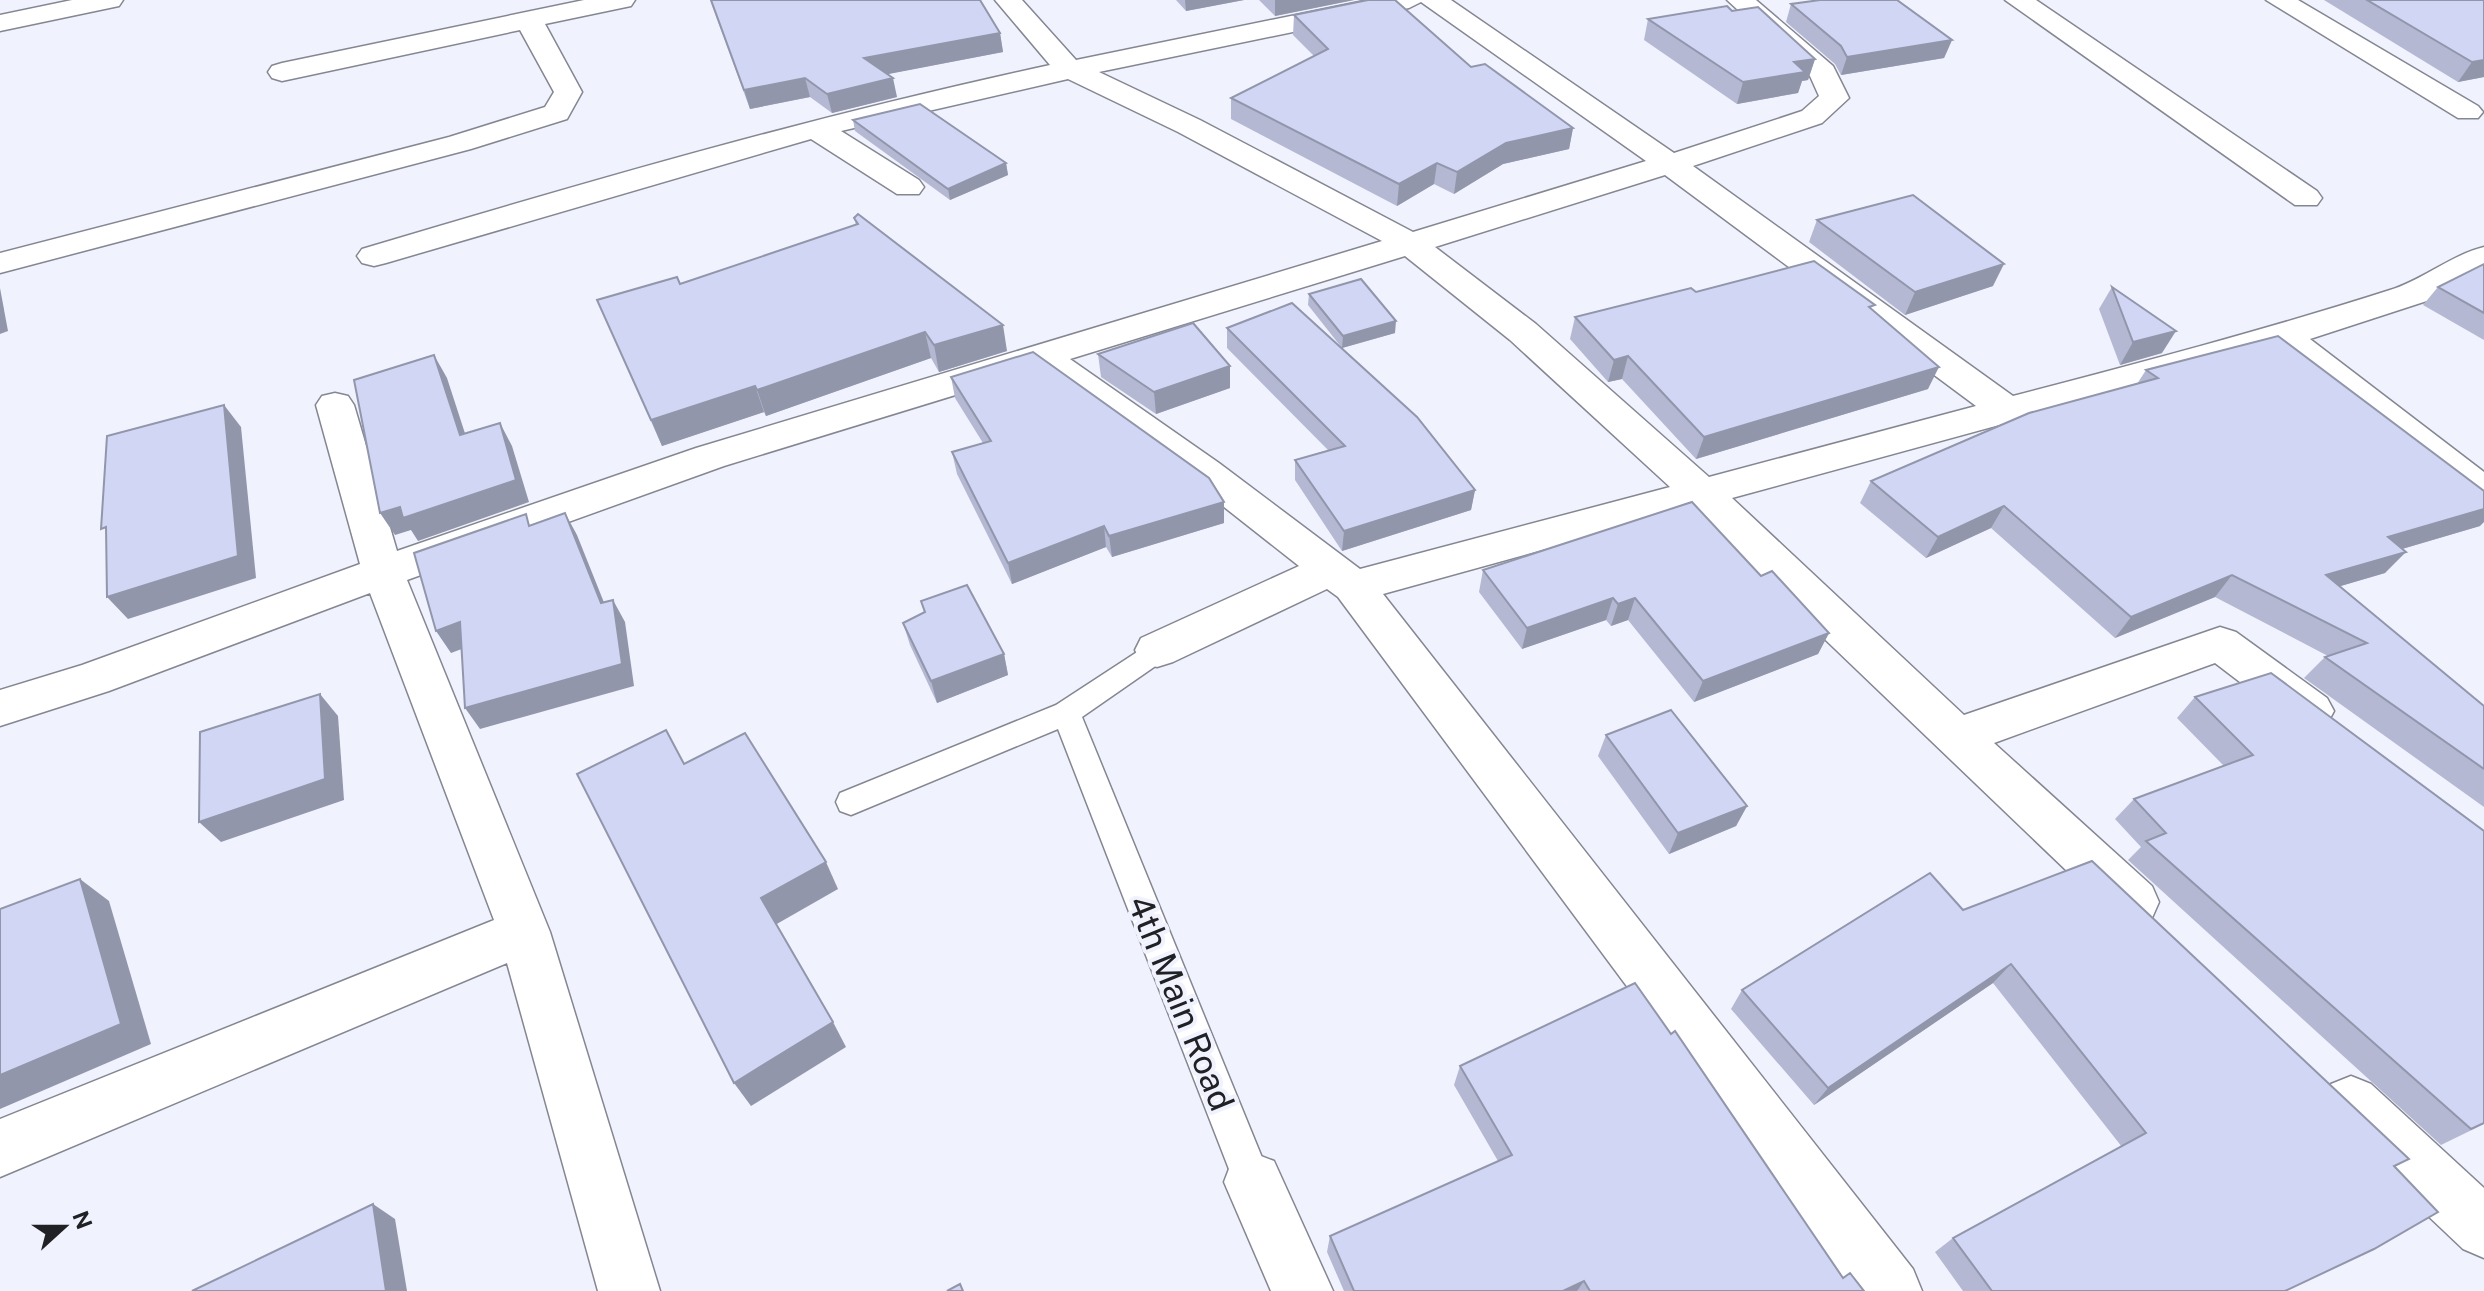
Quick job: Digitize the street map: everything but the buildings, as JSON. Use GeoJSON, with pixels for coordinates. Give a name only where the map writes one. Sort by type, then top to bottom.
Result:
{"type":"FeatureCollection","features":[{"type":"Feature","properties":{"kind":"street"},"geometry":{"type":"LineString","coordinates":[[0,23],[110,0]]}},
{"type":"Feature","properties":{"kind":"street"},"geometry":{"type":"LineString","coordinates":[[282,72],[622,0]]}},
{"type":"Feature","properties":{"kind":"street"},"geometry":{"type":"LineString","coordinates":[[1008,0],[1068,68],[1189,126],[1408,242],[1523,332],[1701,492],[2163,929]]}},
{"type":"Feature","properties":{"kind":"street"},"geometry":{"type":"LineString","coordinates":[[374,256],[675,166],[815,128],[1068,68],[1409,0]]}},
{"type":"Feature","properties":{"kind":"street"},"geometry":{"type":"LineString","coordinates":[[1433,0],[1670,164],[2008,411]]}},
{"type":"Feature","properties":{"kind":"street"},"geometry":{"type":"LineString","coordinates":[[0,708],[93,679],[710,457],[1670,164],[1812,117],[1834,98],[1823,72],[1740,0]]}},
{"type":"Feature","properties":{"kind":"street"},"geometry":{"type":"LineString","coordinates":[[2018,0],[2306,198]]}},
{"type":"Feature","properties":{"kind":"street"},"geometry":{"type":"LineString","coordinates":[[2279,0],[2468,112]]}},
{"type":"Feature","properties":{"kind":"street"},"geometry":{"type":"LineString","coordinates":[[0,263],[486,136],[557,113],[568,92],[528,19]]}},
{"type":"Feature","properties":{"kind":"street"},"geometry":{"type":"LineString","coordinates":[[815,128],[908,187]]}},
{"type":"Feature","properties":{"kind":"street"},"geometry":{"type":"LineString","coordinates":[[1157,650],[1342,577],[1701,492],[2283,336],[2427,290],[2484,257]]}},
{"type":"Feature","properties":{"kind":"street"},"geometry":{"type":"LineString","coordinates":[[2283,336],[2484,493]]}},
{"type":"Feature","properties":{"kind":"street"},"geometry":{"type":"LineString","coordinates":[[1043,357],[1205,472],[1342,577],[1891,1291]]}},
{"type":"Feature","properties":{"kind":"street"},"geometry":{"type":"LineString","coordinates":[[335,405],[383,573],[524,932],[629,1291]]}},
{"type":"Feature","properties":{"kind":"street"},"geometry":{"type":"LineString","coordinates":[[1957,737],[2191,651],[2220,644],[2346,737]]}},
{"type":"Feature","properties":{"kind":"street"},"geometry":{"type":"LineString","coordinates":[[0,1148],[524,932]]}},
{"type":"Feature","properties":{"kind":"street"},"geometry":{"type":"LineString","coordinates":[[2324,1079],[2484,1228]]}},
{"type":"Feature","properties":{"kind":"street","name":"4th Main Road"},"geometry":{"type":"LineString","coordinates":[[1253,1182],[1302,1291]]}},
{"type":"Feature","properties":{"kind":"lane"},"geometry":{"type":"LineString","coordinates":[[851,802],[1066,713],[1157,650]]}},
{"type":"Feature","properties":{"kind":"lane","name":"4th Main Road"},"geometry":{"type":"LineString","coordinates":[[1066,713],[1253,1182]]}}]}
